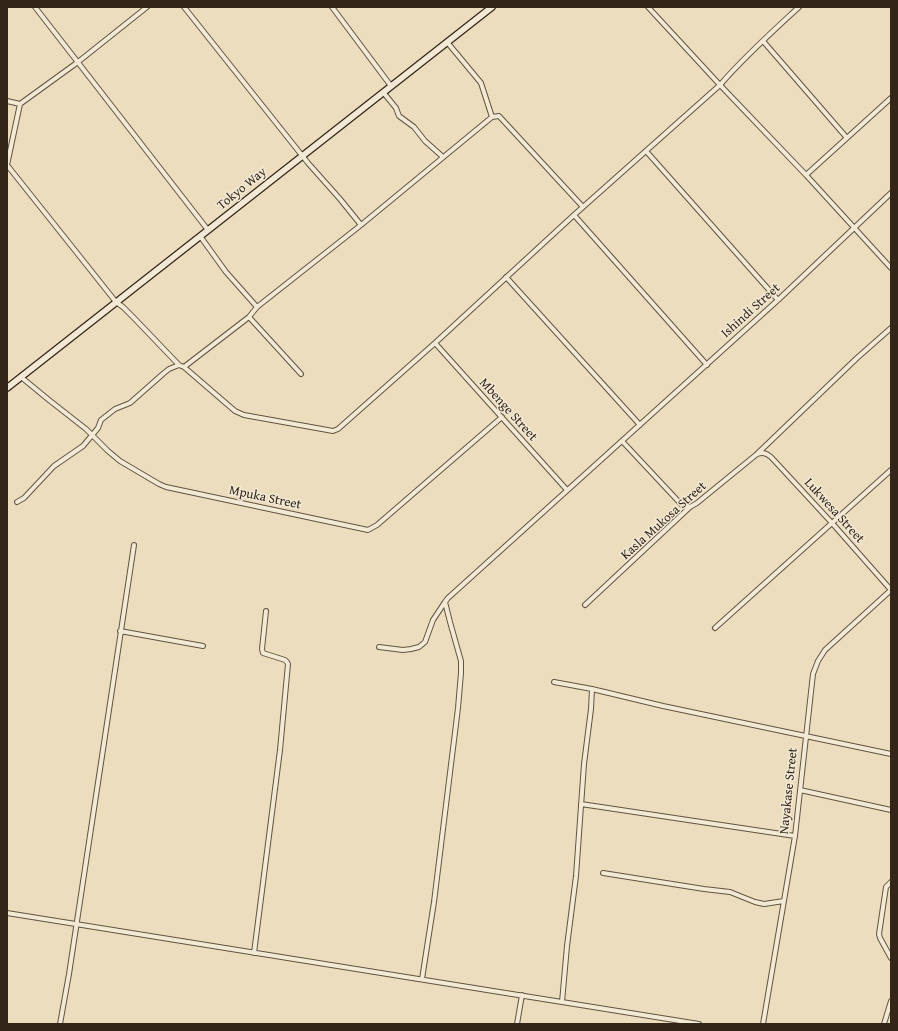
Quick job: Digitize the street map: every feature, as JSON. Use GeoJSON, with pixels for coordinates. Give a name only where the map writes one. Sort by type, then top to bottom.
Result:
{"type":"FeatureCollection","features":[{"type":"Feature","properties":{"kind":"street"},"geometry":{"type":"LineString","coordinates":[[35,7],[208,230]]}},
{"type":"Feature","properties":{"kind":"street"},"geometry":{"type":"LineString","coordinates":[[147,7],[78,62],[20,104],[7,165],[116,302],[123,307],[179,365],[184,367],[235,411],[244,415],[333,431],[338,429],[720,85],[730,73],[799,7]]}},
{"type":"Feature","properties":{"kind":"street"},"geometry":{"type":"LineString","coordinates":[[184,7],[308,163],[361,225]]}},
{"type":"Feature","properties":{"kind":"street"},"geometry":{"type":"LineString","coordinates":[[332,7],[391,86]]}},
{"type":"Feature","properties":{"kind":"street","name":"Tokyo Way"},"geometry":{"type":"LineString","coordinates":[[7,388],[492,7]]}},
{"type":"Feature","properties":{"kind":"street"},"geometry":{"type":"LineString","coordinates":[[648,7],[891,268]]}},
{"type":"Feature","properties":{"kind":"street"},"geometry":{"type":"LineString","coordinates":[[763,41],[847,138]]}},
{"type":"Feature","properties":{"kind":"street"},"geometry":{"type":"LineString","coordinates":[[447,42],[481,83],[492,117]]}},
{"type":"Feature","properties":{"kind":"street"},"geometry":{"type":"LineString","coordinates":[[383,92],[396,108],[399,116],[414,127],[443,157]]}},
{"type":"Feature","properties":{"kind":"street"},"geometry":{"type":"LineString","coordinates":[[806,175],[891,98]]}},
{"type":"Feature","properties":{"kind":"street"},"geometry":{"type":"LineString","coordinates":[[7,101],[20,104]]}},
{"type":"Feature","properties":{"kind":"street"},"geometry":{"type":"LineString","coordinates":[[184,367],[249,317],[257,307],[361,225],[492,117],[499,116],[583,207]]}},
{"type":"Feature","properties":{"kind":"street"},"geometry":{"type":"LineString","coordinates":[[646,151],[778,300]]}},
{"type":"Feature","properties":{"kind":"street","name":"Ishindi Street"},"geometry":{"type":"LineString","coordinates":[[379,647],[411,650],[419,647],[425,642],[433,620],[448,598],[707,365],[891,193]]}},
{"type":"Feature","properties":{"kind":"street"},"geometry":{"type":"LineString","coordinates":[[574,215],[707,365]]}},
{"type":"Feature","properties":{"kind":"street"},"geometry":{"type":"LineString","coordinates":[[200,236],[226,272],[257,307]]}},
{"type":"Feature","properties":{"kind":"street"},"geometry":{"type":"LineString","coordinates":[[506,277],[640,425]]}},
{"type":"Feature","properties":{"kind":"street"},"geometry":{"type":"LineString","coordinates":[[249,317],[301,374]]}},
{"type":"Feature","properties":{"kind":"street","name":"Kasla Mukosa Street"},"geometry":{"type":"LineString","coordinates":[[585,605],[690,508],[697,504],[757,454],[857,358],[891,328]]}},
{"type":"Feature","properties":{"kind":"street","name":"Mbenge Street"},"geometry":{"type":"LineString","coordinates":[[435,342],[567,490]]}},
{"type":"Feature","properties":{"kind":"street"},"geometry":{"type":"LineString","coordinates":[[17,502],[24,498],[54,466],[64,458],[79,450],[98,428],[101,420],[115,409],[130,403],[169,369],[179,365]]}},
{"type":"Feature","properties":{"kind":"street","name":"Mpuka Street"},"geometry":{"type":"LineString","coordinates":[[21,377],[92,435],[120,461],[159,484],[166,487],[368,530],[377,525],[502,417]]}},
{"type":"Feature","properties":{"kind":"street"},"geometry":{"type":"LineString","coordinates":[[622,441],[683,506],[690,508]]}},
{"type":"Feature","properties":{"kind":"street","name":"Lukwesa Street"},"geometry":{"type":"LineString","coordinates":[[757,454],[762,452],[771,457],[891,590]]}},
{"type":"Feature","properties":{"kind":"street"},"geometry":{"type":"LineString","coordinates":[[715,628],[891,470]]}},
{"type":"Feature","properties":{"kind":"street"},"geometry":{"type":"LineString","coordinates":[[60,1024],[69,974],[134,545]]}},
{"type":"Feature","properties":{"kind":"street","name":"Nayakase Street"},"geometry":{"type":"LineString","coordinates":[[763,1024],[795,836],[813,674],[821,655],[891,590]]}},
{"type":"Feature","properties":{"kind":"street"},"geometry":{"type":"LineString","coordinates":[[422,980],[434,902],[461,673],[461,661],[448,618],[445,602]]}},
{"type":"Feature","properties":{"kind":"street"},"geometry":{"type":"LineString","coordinates":[[254,952],[280,750],[288,664],[285,660],[263,653],[262,649],[266,611]]}},
{"type":"Feature","properties":{"kind":"street"},"geometry":{"type":"LineString","coordinates":[[120,631],[203,646]]}},
{"type":"Feature","properties":{"kind":"street"},"geometry":{"type":"LineString","coordinates":[[554,682],[891,754]]}},
{"type":"Feature","properties":{"kind":"street"},"geometry":{"type":"LineString","coordinates":[[562,1002],[576,876],[592,689]]}},
{"type":"Feature","properties":{"kind":"street"},"geometry":{"type":"LineString","coordinates":[[800,790],[891,810]]}},
{"type":"Feature","properties":{"kind":"street"},"geometry":{"type":"LineString","coordinates":[[581,804],[795,836]]}},
{"type":"Feature","properties":{"kind":"street"},"geometry":{"type":"LineString","coordinates":[[604,873],[730,892],[764,904],[784,901]]}},
{"type":"Feature","properties":{"kind":"street"},"geometry":{"type":"LineString","coordinates":[[891,882],[886,888],[878,934],[891,958]]}},
{"type":"Feature","properties":{"kind":"street"},"geometry":{"type":"LineString","coordinates":[[7,913],[699,1024]]}},
{"type":"Feature","properties":{"kind":"street"},"geometry":{"type":"LineString","coordinates":[[517,1024],[522,996]]}},
{"type":"Feature","properties":{"kind":"street"},"geometry":{"type":"LineString","coordinates":[[884,1024],[891,1001]]}}]}
